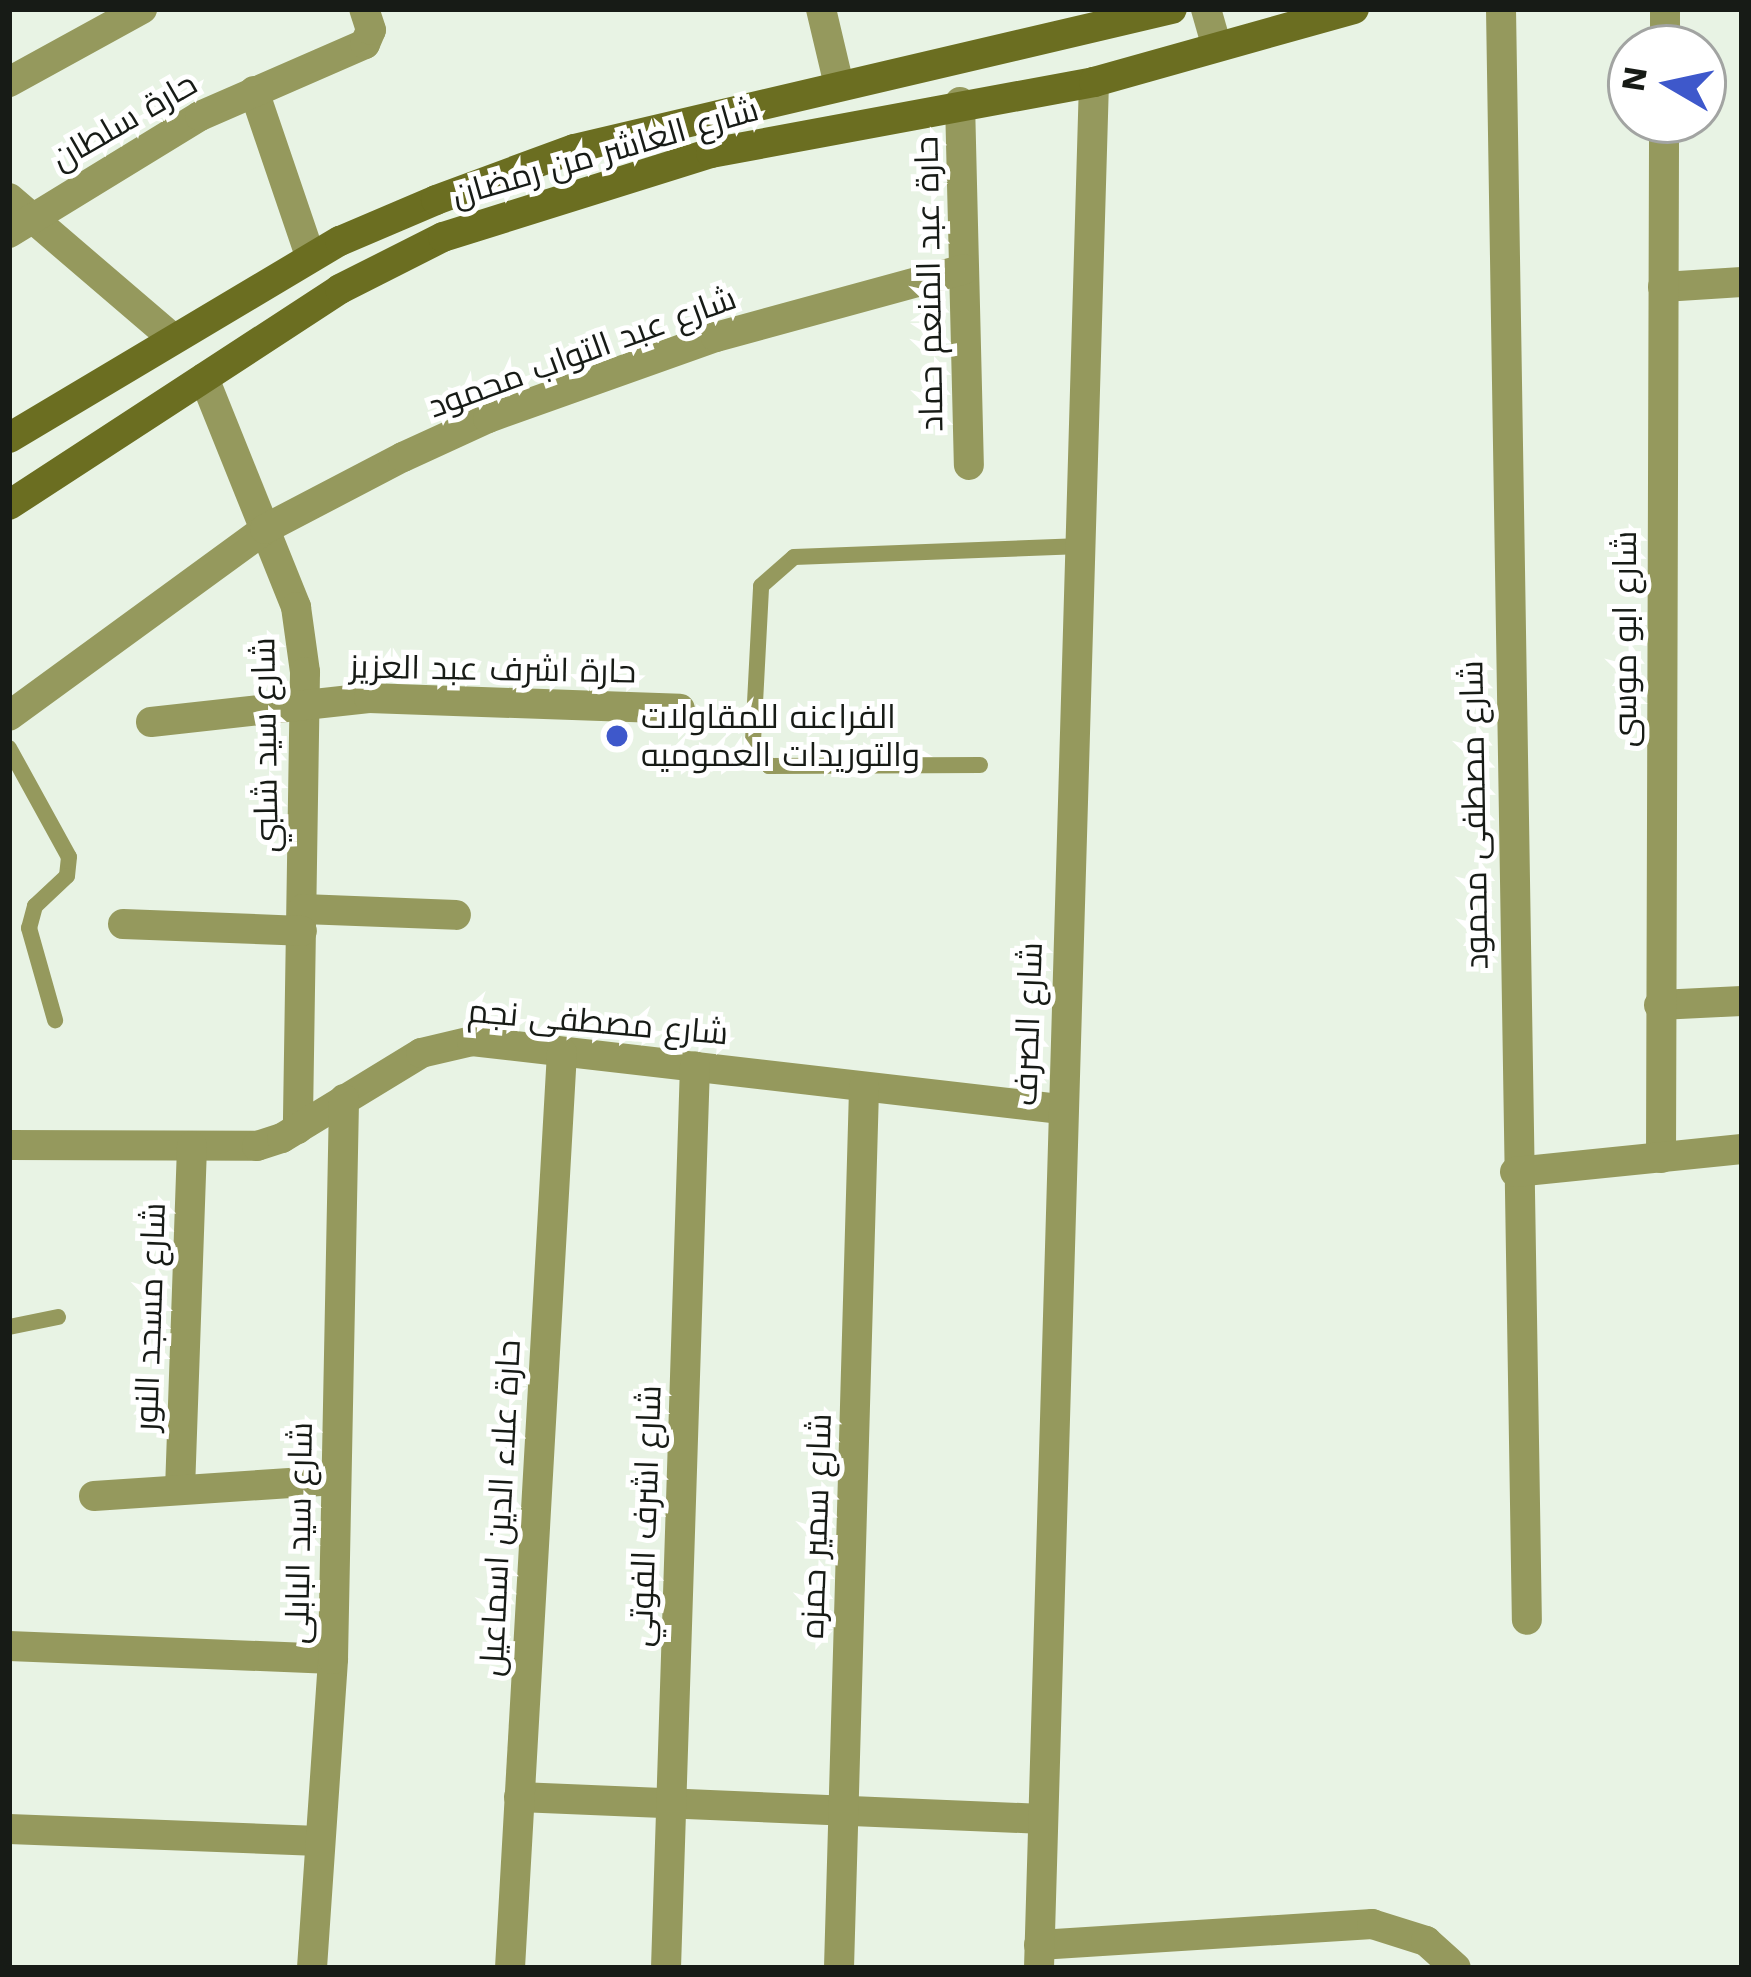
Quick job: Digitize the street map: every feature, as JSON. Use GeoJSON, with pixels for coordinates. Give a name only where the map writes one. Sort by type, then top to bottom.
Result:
{"type":"FeatureCollection","features":[{"type":"Feature","properties":{"kind":"main road","name":"شارع العاشر من رمضان"},"geometry":{"type":"LineString","coordinates":[[9,438],[170,336],[311,258],[436,200],[574,149],[839,85],[1069,21],[1172,9]]}},
{"type":"Feature","properties":{"kind":"main road","name":"شارع العاشر من رمضان"},"geometry":{"type":"LineString","coordinates":[[9,505],[340,289],[443,237],[711,153],[960,101],[1094,82],[1354,9]]}},
{"type":"Feature","properties":{"kind":"street"},"geometry":{"type":"LineString","coordinates":[[9,82],[142,9]]}},
{"type":"Feature","properties":{"kind":"street"},"geometry":{"type":"LineString","coordinates":[[341,9],[351,9]]}},
{"type":"Feature","properties":{"kind":"street","name":"حارة سلطان"},"geometry":{"type":"LineString","coordinates":[[16,216],[254,91],[365,44],[371,30],[364,9]]}},
{"type":"Feature","properties":{"kind":"street"},"geometry":{"type":"LineString","coordinates":[[821,9],[839,85]]}},
{"type":"Feature","properties":{"kind":"street"},"geometry":{"type":"LineString","coordinates":[[1206,9],[1216,45]]}},
{"type":"Feature","properties":{"kind":"street","name":"شارع مصطفى محمود"},"geometry":{"type":"LineString","coordinates":[[1501,9],[1514,1172],[1527,1620]]}},
{"type":"Feature","properties":{"kind":"street","name":"شارع الصرف"},"geometry":{"type":"LineString","coordinates":[[1039,1956],[1094,82]]}},
{"type":"Feature","properties":{"kind":"street"},"geometry":{"type":"LineString","coordinates":[[254,91],[311,258]]}},
{"type":"Feature","properties":{"kind":"street","name":"حارة عبد المنعم حماد"},"geometry":{"type":"LineString","coordinates":[[960,101],[969,465]]}},
{"type":"Feature","properties":{"kind":"street","name":"شارع ابو موسى"},"geometry":{"type":"LineString","coordinates":[[1660,1157],[1664,144]]}},
{"type":"Feature","properties":{"kind":"street"},"geometry":{"type":"LineString","coordinates":[[16,216],[170,336]]}},
{"type":"Feature","properties":{"kind":"street","name":"شارع عبد التواب محمود"},"geometry":{"type":"LineString","coordinates":[[9,716],[265,529],[488,418],[716,337],[964,269]]}},
{"type":"Feature","properties":{"kind":"street"},"geometry":{"type":"LineString","coordinates":[[1663,286],[1742,282]]}},
{"type":"Feature","properties":{"kind":"street","name":"شارع سيد شلبي"},"geometry":{"type":"LineString","coordinates":[[205,378],[296,607],[305,704],[298,1129]]}},
{"type":"Feature","properties":{"kind":"street","name":"حارة اشرف عبد العزيز"},"geometry":{"type":"LineString","coordinates":[[151,722],[369,698],[680,709]]}},
{"type":"Feature","properties":{"kind":"street"},"geometry":{"type":"LineString","coordinates":[[123,923],[456,915]]}},
{"type":"Feature","properties":{"kind":"street"},"geometry":{"type":"LineString","coordinates":[[1659,1005],[1742,1001]]}},
{"type":"Feature","properties":{"kind":"street","name":"شارع مصطفى نجم"},"geometry":{"type":"LineString","coordinates":[[9,1145],[257,1145],[298,1129],[344,1099],[454,1042],[1061,1109]]}},
{"type":"Feature","properties":{"kind":"street","name":"حارة علاء الدين اسماعيل"},"geometry":{"type":"LineString","coordinates":[[510,1968],[562,1052]]}},
{"type":"Feature","properties":{"kind":"street","name":"شارع اشرف الفوتي"},"geometry":{"type":"LineString","coordinates":[[666,1968],[695,1066]]}},
{"type":"Feature","properties":{"kind":"street","name":"شارع سمير حمزه"},"geometry":{"type":"LineString","coordinates":[[839,1968],[864,1087]]}},
{"type":"Feature","properties":{"kind":"street","name":"شارع سيد البابلى"},"geometry":{"type":"LineString","coordinates":[[312,1968],[333,1659],[344,1099]]}},
{"type":"Feature","properties":{"kind":"street","name":"شارع مسجد النور"},"geometry":{"type":"LineString","coordinates":[[180,1490],[192,1146]]}},
{"type":"Feature","properties":{"kind":"street"},"geometry":{"type":"LineString","coordinates":[[1514,1172],[1742,1149]]}},
{"type":"Feature","properties":{"kind":"street"},"geometry":{"type":"LineString","coordinates":[[94,1496],[335,1480]]}},
{"type":"Feature","properties":{"kind":"street"},"geometry":{"type":"LineString","coordinates":[[9,1646],[333,1659]]}},
{"type":"Feature","properties":{"kind":"street"},"geometry":{"type":"LineString","coordinates":[[520,1797],[1043,1819]]}},
{"type":"Feature","properties":{"kind":"street"},"geometry":{"type":"LineString","coordinates":[[9,1829],[319,1841]]}},
{"type":"Feature","properties":{"kind":"street"},"geometry":{"type":"LineString","coordinates":[[1039,1956],[1372,1924],[1426,1941],[1456,1968]]}},
{"type":"Feature","properties":{"kind":"lane"},"geometry":{"type":"LineString","coordinates":[[980,765],[770,766],[753,742],[761,586],[794,557],[1082,546]]}},
{"type":"Feature","properties":{"kind":"lane"},"geometry":{"type":"LineString","coordinates":[[9,748],[69,857],[67,876],[35,906],[29,928],[55,1020]]}},
{"type":"Feature","properties":{"kind":"lane"},"geometry":{"type":"LineString","coordinates":[[9,1327],[58,1317]]}},
{"type":"Feature","properties":{"kind":"place","name":"الفراعنه للمقاولات والتوريدات العموميه"},"geometry":{"type":"Point","coordinates":[617,736]}}]}
